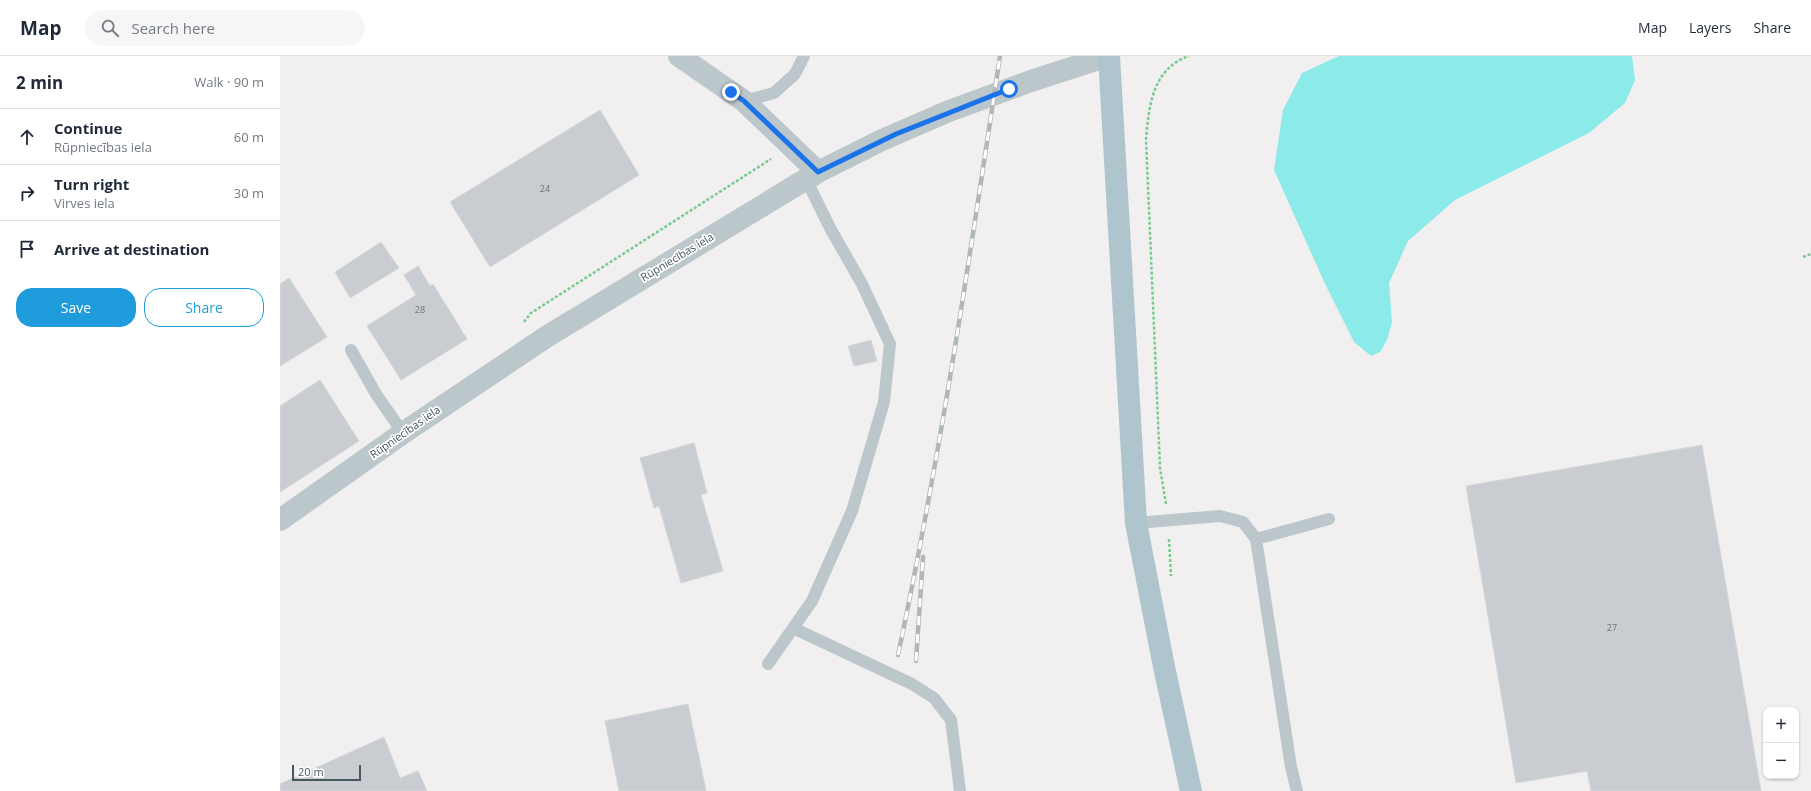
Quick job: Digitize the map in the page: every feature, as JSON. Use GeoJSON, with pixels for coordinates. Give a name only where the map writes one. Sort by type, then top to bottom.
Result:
{"type":"FeatureCollection","features":[{"type":"Feature","properties":{"kind":"main road"},"geometry":{"type":"LineString","coordinates":[[1108,56],[1136,523],[1164,667],[1191,791]]}},
{"type":"Feature","properties":{"kind":"street"},"geometry":{"type":"LineString","coordinates":[[679,56],[744,101],[812,175]]}},
{"type":"Feature","properties":{"kind":"street","name":"Rūpniecības iela"},"geometry":{"type":"LineString","coordinates":[[280,520],[403,433],[546,337],[812,175],[882,140],[949,111],[1031,80],[1108,56]]}},
{"type":"Feature","properties":{"kind":"lane"},"geometry":{"type":"LineString","coordinates":[[744,101],[774,93],[795,74],[804,56]]}},
{"type":"Feature","properties":{"kind":"lane"},"geometry":{"type":"LineString","coordinates":[[768,664],[812,601],[852,511],[884,402],[890,344],[862,284],[830,228],[812,175]]}},
{"type":"Feature","properties":{"kind":"lane"},"geometry":{"type":"LineString","coordinates":[[351,350],[376,394],[403,433]]}},
{"type":"Feature","properties":{"kind":"lane"},"geometry":{"type":"LineString","coordinates":[[1136,523],[1220,516],[1243,522],[1256,539],[1291,767],[1297,791]]}},
{"type":"Feature","properties":{"kind":"lane"},"geometry":{"type":"LineString","coordinates":[[1256,539],[1329,519]]}},
{"type":"Feature","properties":{"kind":"lane"},"geometry":{"type":"LineString","coordinates":[[793,628],[912,684],[934,698],[951,720],[960,791]]}},
{"type":"Feature","properties":{"kind":"path"},"geometry":{"type":"LineString","coordinates":[[1172,579],[1168,520],[1160,468],[1146,139],[1149,106],[1157,83],[1176,61],[1188,56]]}},
{"type":"Feature","properties":{"kind":"path"},"geometry":{"type":"LineString","coordinates":[[1803,257],[1811,254]]}},
{"type":"Feature","properties":{"kind":"water"},"geometry":{"type":"Polygon","coordinates":[[[1339,56],[1632,56],[1635,80],[1625,103],[1589,133],[1455,200],[1408,241],[1389,283],[1392,322],[1387,340],[1380,352],[1371,356],[1354,342],[1326,286],[1274,170],[1283,110],[1302,73],[1339,56]]]}},
{"type":"Feature","properties":{"kind":"building"},"geometry":{"type":"Polygon","coordinates":[[[600,110],[639,175],[490,267],[450,202],[600,110]]]}},
{"type":"Feature","properties":{"kind":"building"},"geometry":{"type":"Polygon","coordinates":[[[381,242],[399,268],[350,298],[335,272],[381,242]]]}},
{"type":"Feature","properties":{"kind":"building"},"geometry":{"type":"Polygon","coordinates":[[[418,266],[430,286],[433,284],[467,339],[401,380],[367,326],[416,295],[404,275],[418,266]]]}},
{"type":"Feature","properties":{"kind":"building"},"geometry":{"type":"Polygon","coordinates":[[[289,278],[327,337],[280,366],[280,284],[289,278]]]}},
{"type":"Feature","properties":{"kind":"building"},"geometry":{"type":"Polygon","coordinates":[[[871,340],[877,361],[854,366],[848,346],[871,340]]]}},
{"type":"Feature","properties":{"kind":"building"},"geometry":{"type":"Polygon","coordinates":[[[320,380],[359,441],[280,492],[280,406],[320,380]]]}},
{"type":"Feature","properties":{"kind":"building"},"geometry":{"type":"Polygon","coordinates":[[[694,443],[707,493],[701,495],[723,571],[681,583],[659,506],[654,508],[640,458],[694,443]]]}},
{"type":"Feature","properties":{"kind":"building"},"geometry":{"type":"Polygon","coordinates":[[[1702,445],[1761,791],[1591,791],[1587,771],[1516,783],[1466,486],[1702,445]]]}},
{"type":"Feature","properties":{"kind":"building"},"geometry":{"type":"Polygon","coordinates":[[[688,704],[706,791],[619,791],[605,721],[688,704]]]}},
{"type":"Feature","properties":{"kind":"building"},"geometry":{"type":"Polygon","coordinates":[[[384,737],[400,778],[418,771],[427,791],[280,791],[280,784],[384,737]]]}},
{"type":"Feature","properties":{"kind":"railway"},"geometry":{"type":"LineString","coordinates":[[898,655],[941,431],[966,281],[1000,56]]}},
{"type":"Feature","properties":{"kind":"railway"},"geometry":{"type":"LineString","coordinates":[[916,661],[923,557]]}},
{"type":"Feature","properties":{"kind":"route"},"geometry":{"type":"LineString","coordinates":[[731,92],[744,101],[818,172],[882,140],[949,111],[1009,89]]}}]}
